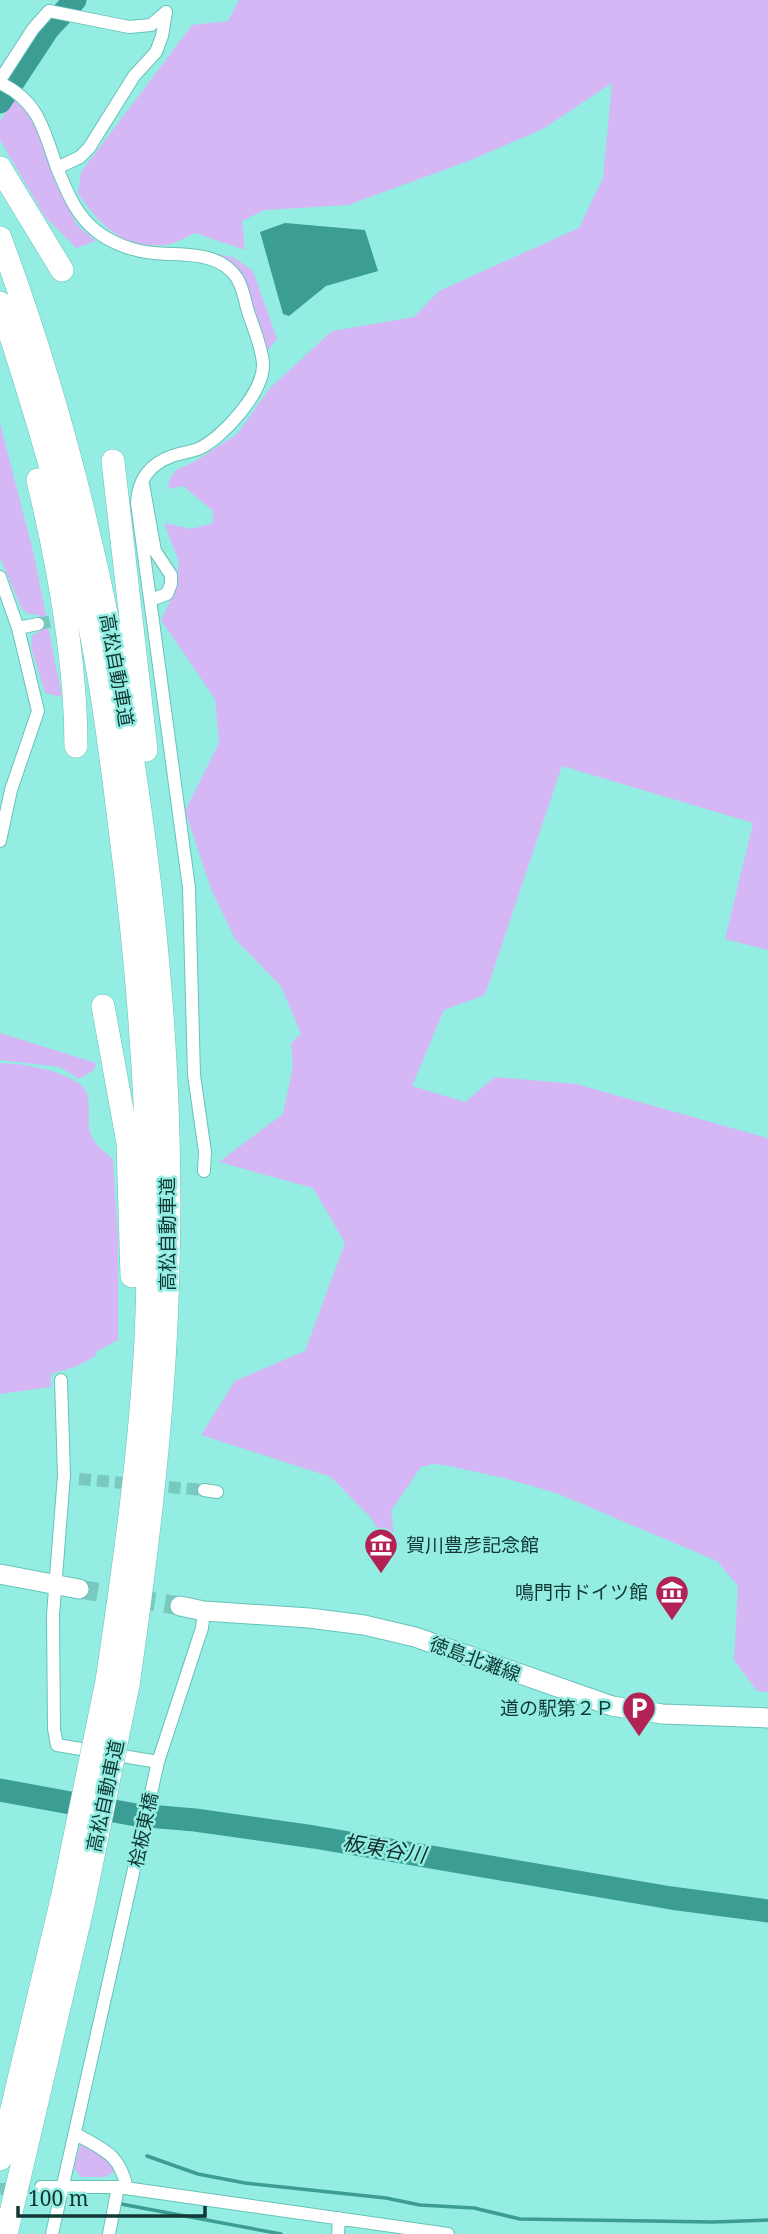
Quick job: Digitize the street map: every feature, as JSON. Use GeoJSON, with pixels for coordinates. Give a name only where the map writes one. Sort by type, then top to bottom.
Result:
{"type":"FeatureCollection","features":[{"type":"Feature","properties":{"kind":"highway"},"geometry":{"type":"LineString","coordinates":[[0,168],[62,270]]}},
{"type":"Feature","properties":{"kind":"highway","name":"高松自動車道"},"geometry":{"type":"LineString","coordinates":[[0,238],[60,422],[95,553],[129,735],[154,916],[162,1000],[169,1265],[153,1499],[6,2234]]}},
{"type":"Feature","properties":{"kind":"highway","name":"高松自動車道"},"geometry":{"type":"LineString","coordinates":[[0,303],[76,560],[98,673],[132,919],[146,1121],[148,1262],[146,1340],[117,1683]]}},
{"type":"Feature","properties":{"kind":"highway"},"geometry":{"type":"LineString","coordinates":[[13,341],[29,441],[55,551],[76,709],[76,746]]}},
{"type":"Feature","properties":{"kind":"highway"},"geometry":{"type":"LineString","coordinates":[[113,461],[157,839],[154,916]]}},
{"type":"Feature","properties":{"kind":"highway"},"geometry":{"type":"LineString","coordinates":[[103,1006],[128,1143],[132,1265],[133,1497]]}},
{"type":"Feature","properties":{"kind":"highway","name":"高松自動車道"},"geometry":{"type":"LineString","coordinates":[[0,2159],[72,1902]]}},
{"type":"Feature","properties":{"kind":"main road"},"geometry":{"type":"LineString","coordinates":[[0,1574],[79,1589]]}},
{"type":"Feature","properties":{"kind":"main road","name":"徳島北灘線"},"geometry":{"type":"LineString","coordinates":[[180,1606],[204,1611],[309,1618],[364,1625],[402,1634],[612,1706],[662,1714],[768,1718]]}},
{"type":"Feature","properties":{"kind":"street"},"geometry":{"type":"LineString","coordinates":[[57,168],[79,157],[89,148],[134,76],[156,52],[166,12],[151,26],[129,27],[49,11],[33,29],[4,85],[37,113],[57,168],[73,206],[94,229],[116,244],[151,253],[208,258],[224,266],[236,278],[263,363],[261,380],[253,398],[229,425],[200,449],[171,456],[152,466],[142,481],[137,503],[189,888],[194,1075],[205,1152],[204,1171]]}},
{"type":"Feature","properties":{"kind":"street"},"geometry":{"type":"LineString","coordinates":[[142,481],[155,551],[171,575],[167,594],[156,598]]}},
{"type":"Feature","properties":{"kind":"street"},"geometry":{"type":"LineString","coordinates":[[0,577],[16,622],[38,711],[11,790],[0,841]]}},
{"type":"Feature","properties":{"kind":"street"},"geometry":{"type":"LineString","coordinates":[[0,607],[16,622],[38,624]]}},
{"type":"Feature","properties":{"kind":"street"},"geometry":{"type":"LineString","coordinates":[[61,1380],[64,1477],[52,1615],[54,1729],[57,1745],[158,1765]]}},
{"type":"Feature","properties":{"kind":"street"},"geometry":{"type":"LineString","coordinates":[[64,1477],[79,1479]]}},
{"type":"Feature","properties":{"kind":"street","name":"桧板東橋"},"geometry":{"type":"LineString","coordinates":[[52,2234],[158,1765],[204,1611]]}},
{"type":"Feature","properties":{"kind":"street"},"geometry":{"type":"LineString","coordinates":[[76,2134],[117,2159],[123,2169],[123,2187],[109,2234]]}},
{"type":"Feature","properties":{"kind":"street"},"geometry":{"type":"LineString","coordinates":[[41,2187],[123,2187],[448,2234]]}},
{"type":"Feature","properties":{"kind":"street"},"geometry":{"type":"LineString","coordinates":[[338,2234],[339,2217]]}},
{"type":"Feature","properties":{"kind":"shaded area"},"geometry":{"type":"Polygon","coordinates":[[[239,0],[768,0],[768,950],[725,939],[753,823],[562,766],[485,995],[444,1010],[412,1086],[465,1102],[495,1077],[576,1084],[768,1138],[768,1692],[757,1691],[734,1660],[738,1586],[717,1561],[556,1493],[504,1478],[433,1464],[421,1467],[391,1511],[394,1534],[400,1545],[386,1542],[371,1518],[331,1477],[201,1435],[235,1381],[305,1351],[345,1243],[313,1188],[219,1162],[283,1114],[293,1066],[291,1043],[301,1034],[281,986],[235,939],[211,889],[185,811],[219,743],[215,699],[161,620],[174,593],[179,562],[164,523],[191,529],[213,523],[213,511],[183,486],[168,489],[169,480],[176,470],[194,462],[237,434],[270,388],[332,331],[414,317],[439,291],[579,228],[603,178],[612,83],[543,129],[466,162],[348,205],[265,210],[242,221],[245,250],[195,233],[164,245],[149,245],[124,239],[104,225],[78,193],[81,172],[192,25],[228,21],[239,0]]]}},
{"type":"Feature","properties":{"kind":"shaded area"},"geometry":{"type":"Polygon","coordinates":[[[14,100],[33,118],[55,181],[77,225],[96,241],[76,248],[45,217],[0,140],[0,121],[14,100]]]}},
{"type":"Feature","properties":{"kind":"shaded area"},"geometry":{"type":"Polygon","coordinates":[[[285,223],[365,230],[378,271],[326,286],[289,316],[283,314],[260,232],[285,223]]]}},
{"type":"Feature","properties":{"kind":"shaded area"},"geometry":{"type":"Polygon","coordinates":[[[207,252],[233,257],[253,271],[277,339],[266,352],[242,277],[207,252]]]}},
{"type":"Feature","properties":{"kind":"shaded area"},"geometry":{"type":"Polygon","coordinates":[[[0,423],[34,555],[62,697],[45,693],[31,648],[32,636],[41,630],[39,615],[29,614],[22,609],[0,558],[0,423]]]}},
{"type":"Feature","properties":{"kind":"shaded area"},"geometry":{"type":"Polygon","coordinates":[[[0,1033],[96,1063],[94,1070],[79,1079],[60,1067],[0,1060],[0,1033]]]}},
{"type":"Feature","properties":{"kind":"shaded area"},"geometry":{"type":"Polygon","coordinates":[[[0,1063],[20,1064],[56,1072],[76,1081],[86,1092],[91,1135],[113,1159],[118,1240],[118,1340],[97,1351],[95,1356],[78,1366],[51,1374],[51,1387],[0,1394],[0,1063]]]}},
{"type":"Feature","properties":{"kind":"shaded area"},"geometry":{"type":"Polygon","coordinates":[[[82,2144],[100,2152],[115,2167],[115,2171],[106,2177],[81,2177],[74,2168],[82,2144]]]}},
{"type":"Feature","properties":{"kind":"waterway"},"geometry":{"type":"LineString","coordinates":[[0,102],[48,29],[75,0]]}},
{"type":"Feature","properties":{"kind":"waterway","name":"板東谷川"},"geometry":{"type":"LineString","coordinates":[[0,1790],[136,1815],[195,1820],[314,1837],[671,1898],[768,1911]]}},
{"type":"Feature","properties":{"kind":"waterway"},"geometry":{"type":"LineString","coordinates":[[147,2156],[198,2174],[245,2183],[386,2198],[420,2205],[474,2208],[520,2219],[713,2222],[768,2220]]}},
{"type":"Feature","properties":{"kind":"waterway"},"geometry":{"type":"LineString","coordinates":[[121,2204],[281,2234]]}},
{"type":"Feature","properties":{"kind":"tunnel"},"geometry":{"type":"LineString","coordinates":[[38,624],[70,617]]}},
{"type":"Feature","properties":{"kind":"tunnel"},"geometry":{"type":"LineString","coordinates":[[79,1479],[204,1490]]}},
{"type":"Feature","properties":{"kind":"tunnel"},"geometry":{"type":"LineString","coordinates":[[79,1589],[180,1606]]}},
{"type":"Feature","properties":{"kind":"tunnel"},"geometry":{"type":"LineString","coordinates":[[0,2189],[41,2187]]}},
{"type":"Feature","properties":{"kind":"place","name":"賀川豊彦記念館"},"geometry":{"type":"Point","coordinates":[381,1575]}},
{"type":"Feature","properties":{"kind":"place","name":"鳴門市ドイツ館"},"geometry":{"type":"Point","coordinates":[672,1622]}},
{"type":"Feature","properties":{"kind":"place","name":"道の駅第２Ｐ"},"geometry":{"type":"Point","coordinates":[639,1738]}}]}
